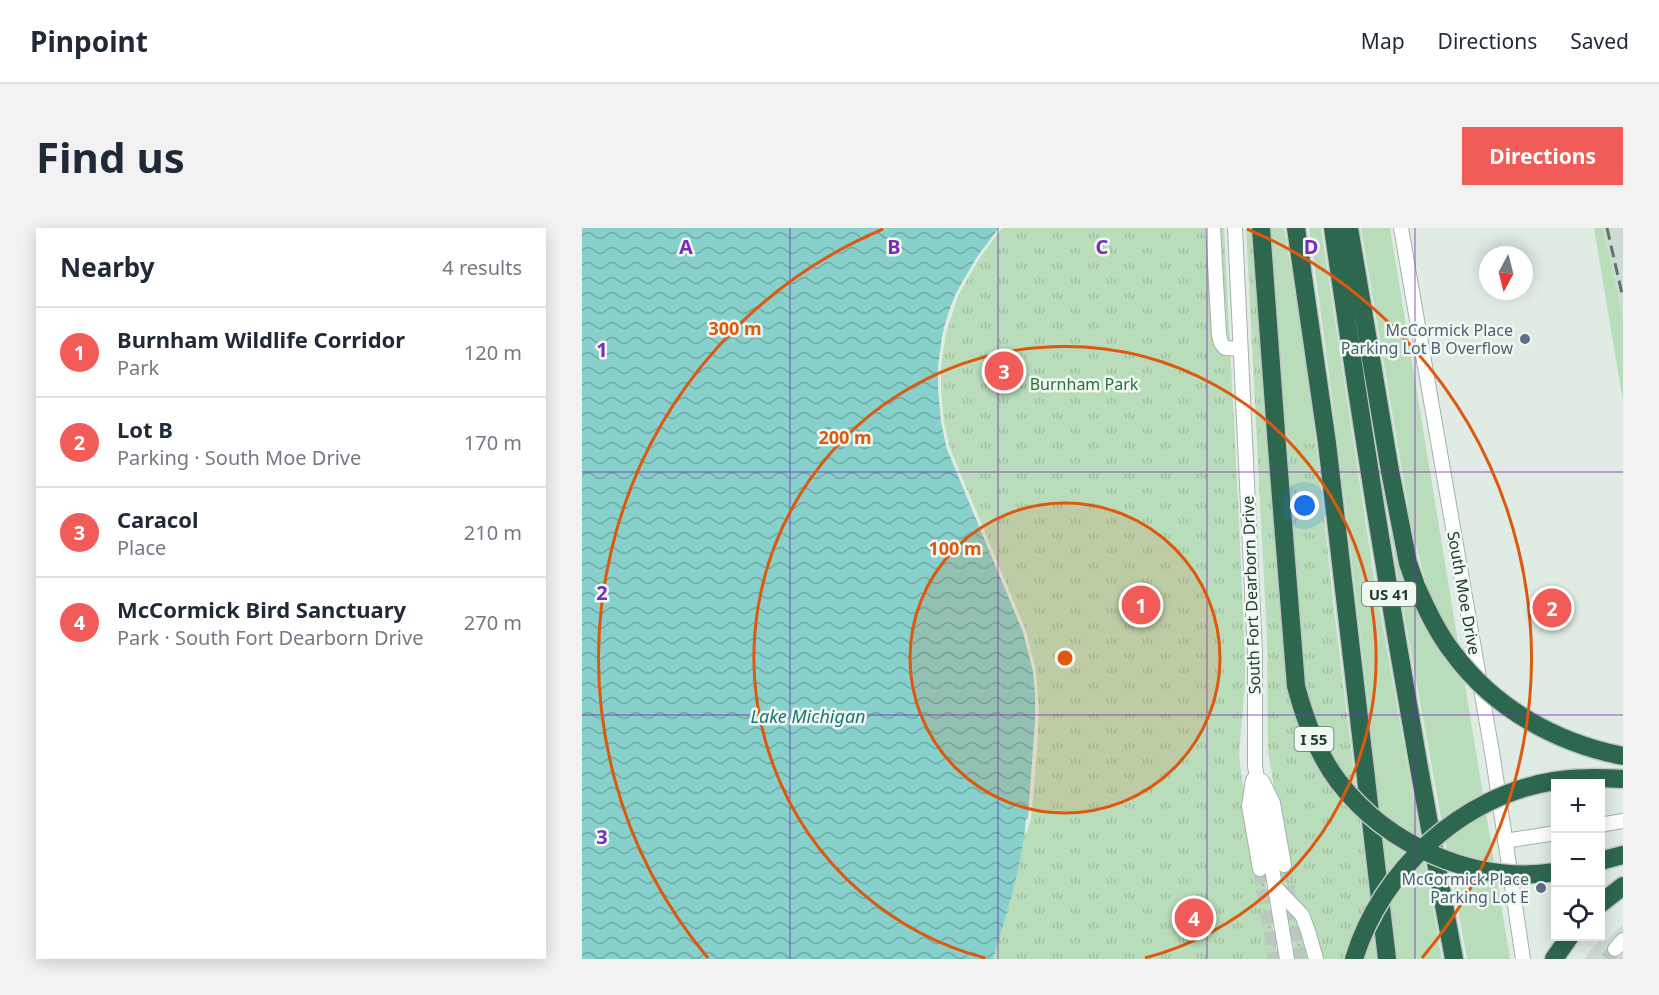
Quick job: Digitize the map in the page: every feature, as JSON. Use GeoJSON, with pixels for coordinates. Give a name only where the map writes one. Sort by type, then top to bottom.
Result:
{"type":"FeatureCollection","features":[{"type":"Feature","properties":{"kind":"highway","name":"I 55"},"geometry":{"type":"LineString","coordinates":[[1262,228],[1296,686],[1305,719],[1319,751],[1338,781],[1361,806],[1382,825],[1426,852],[1487,870],[1530,874],[1551,872]]}},
{"type":"Feature","properties":{"kind":"highway","name":"US 41"},"geometry":{"type":"LineString","coordinates":[[1296,228],[1327,443],[1387,959]]}},
{"type":"Feature","properties":{"kind":"highway","name":"US 41"},"geometry":{"type":"LineString","coordinates":[[1333,228],[1357,399],[1396,638],[1454,959]]}},
{"type":"Feature","properties":{"kind":"highway"},"geometry":{"type":"LineString","coordinates":[[1349,228],[1407,563],[1437,628],[1473,677],[1521,717],[1577,744],[1623,756]]}},
{"type":"Feature","properties":{"kind":"highway"},"geometry":{"type":"LineString","coordinates":[[1354,959],[1374,912],[1389,887],[1406,866],[1450,825],[1492,801],[1532,786],[1579,778],[1623,779]]}},
{"type":"Feature","properties":{"kind":"highway"},"geometry":{"type":"LineString","coordinates":[[1605,860],[1623,855]]}},
{"type":"Feature","properties":{"kind":"highway"},"geometry":{"type":"LineString","coordinates":[[1605,900],[1623,886]]}},
{"type":"Feature","properties":{"kind":"highway"},"geometry":{"type":"LineString","coordinates":[[1554,959],[1567,941]]}},
{"type":"Feature","properties":{"kind":"street"},"geometry":{"type":"LineString","coordinates":[[1213,228],[1219,335],[1225,348],[1240,349]]}},
{"type":"Feature","properties":{"kind":"street","name":"South Fort Dearborn Drive"},"geometry":{"type":"LineString","coordinates":[[1234,228],[1255,654],[1255,766],[1287,959]]}},
{"type":"Feature","properties":{"kind":"street","name":"South Moe Drive"},"geometry":{"type":"LineString","coordinates":[[1401,228],[1491,746],[1523,959]]}},
{"type":"Feature","properties":{"kind":"street"},"geometry":{"type":"LineString","coordinates":[[1255,766],[1273,803],[1284,865]]}},
{"type":"Feature","properties":{"kind":"street"},"geometry":{"type":"LineString","coordinates":[[1255,766],[1250,806],[1260,869]]}},
{"type":"Feature","properties":{"kind":"street"},"geometry":{"type":"LineString","coordinates":[[1605,824],[1623,821]]}},
{"type":"Feature","properties":{"kind":"street"},"geometry":{"type":"LineString","coordinates":[[1505,841],[1551,834]]}},
{"type":"Feature","properties":{"kind":"street"},"geometry":{"type":"LineString","coordinates":[[1275,888],[1302,915],[1316,959]]}},
{"type":"Feature","properties":{"kind":"shaded area"},"geometry":{"type":"Polygon","coordinates":[[[1603,228],[1623,228],[1623,317],[1620,303],[1603,228]]]}},
{"type":"Feature","properties":{"kind":"shaded area"},"geometry":{"type":"Polygon","coordinates":[[[1623,924],[1623,959],[1584,959],[1599,941],[1606,941],[1623,924]]]}},
{"type":"Feature","properties":{"kind":"green space","name":"Burnham Park"},"geometry":{"type":"Polygon","coordinates":[[[999,228],[1224,228],[1245,659],[1239,754],[1242,780],[1278,959],[993,959],[1009,907],[1026,819],[939,404],[940,348],[955,295],[999,228]]]}},
{"type":"Feature","properties":{"kind":"green space"},"geometry":{"type":"Polygon","coordinates":[[[1246,228],[1254,228],[1268,447],[1316,443],[1377,959],[1296,959],[1280,865],[1287,864],[1268,751],[1267,638],[1246,228]]]}},
{"type":"Feature","properties":{"kind":"green space"},"geometry":{"type":"Polygon","coordinates":[[[1268,228],[1284,228],[1299,316],[1316,443],[1288,446],[1279,372],[1268,228]]]}},
{"type":"Feature","properties":{"kind":"green space"},"geometry":{"type":"Polygon","coordinates":[[[1309,228],[1321,228],[1373,571],[1442,959],[1396,959],[1345,502],[1309,228]]]}},
{"type":"Feature","properties":{"kind":"green space"},"geometry":{"type":"Polygon","coordinates":[[[1361,228],[1390,228],[1510,959],[1467,959],[1391,535],[1393,534],[1399,565],[1408,589],[1426,583],[1412,530],[1361,228]]]}},
{"type":"Feature","properties":{"kind":"green space"},"geometry":{"type":"Polygon","coordinates":[[[1594,228],[1603,228],[1623,317],[1623,402],[1594,228]]]}},
{"type":"Feature","properties":{"kind":"green space"},"geometry":{"type":"Polygon","coordinates":[[[1263,868],[1278,959],[1272,959],[1257,869],[1263,868]]]}},
{"type":"Feature","properties":{"kind":"green space"},"geometry":{"type":"Polygon","coordinates":[[[1291,916],[1299,923],[1310,959],[1296,959],[1289,919],[1291,916]]]}},
{"type":"Feature","properties":{"kind":"water","name":"Lake Michigan"},"geometry":{"type":"Polygon","coordinates":[[[582,228],[999,228],[976,260],[956,294],[943,331],[938,370],[940,410],[947,449],[1023,632],[1033,671],[1036,708],[1028,819],[1026,819],[1013,890],[993,959],[582,959],[582,228]]]}},
{"type":"Feature","properties":{"kind":"pier"},"geometry":{"type":"Polygon","coordinates":[[[999,228],[1002,228],[979,259],[958,296],[946,334],[941,367],[941,387],[944,422],[950,448],[1026,631],[1036,671],[1039,708],[1037,750],[1031,820],[1025,837],[1035,722],[1033,671],[1023,632],[947,449],[941,422],[938,387],[938,366],[943,334],[955,295],[977,257],[999,228]]]}},
{"type":"Feature","properties":{"kind":"tunnel"},"geometry":{"type":"LineString","coordinates":[[1284,865],[1299,959]]}},
{"type":"Feature","properties":{"kind":"tunnel"},"geometry":{"type":"LineString","coordinates":[[1260,869],[1275,959]]}},
{"type":"Feature","properties":{"kind":"tunnel"},"geometry":{"type":"LineString","coordinates":[[1607,959],[1615,949]]}},
{"type":"Feature","properties":{"kind":"railway"},"geometry":{"type":"LineString","coordinates":[[1607,228],[1623,298]]}},
{"type":"Feature","properties":{"kind":"place","name":"McCormick Place Parking Lot B Overflow"},"geometry":{"type":"Point","coordinates":[1525,339]}},
{"type":"Feature","properties":{"kind":"place","name":"Caracol"},"geometry":{"type":"Point","coordinates":[1004,371]}},
{"type":"Feature","properties":{"kind":"place","name":"Burnham Wildlife Corridor"},"geometry":{"type":"Point","coordinates":[1141,605]}},
{"type":"Feature","properties":{"kind":"place","name":"Lot B"},"geometry":{"type":"Point","coordinates":[1552,608]}},
{"type":"Feature","properties":{"kind":"place","name":"McCormick Place Parking Lot E"},"geometry":{"type":"Point","coordinates":[1541,888]}},
{"type":"Feature","properties":{"kind":"place","name":"McCormick Bird Sanctuary"},"geometry":{"type":"Point","coordinates":[1194,918]}}]}
